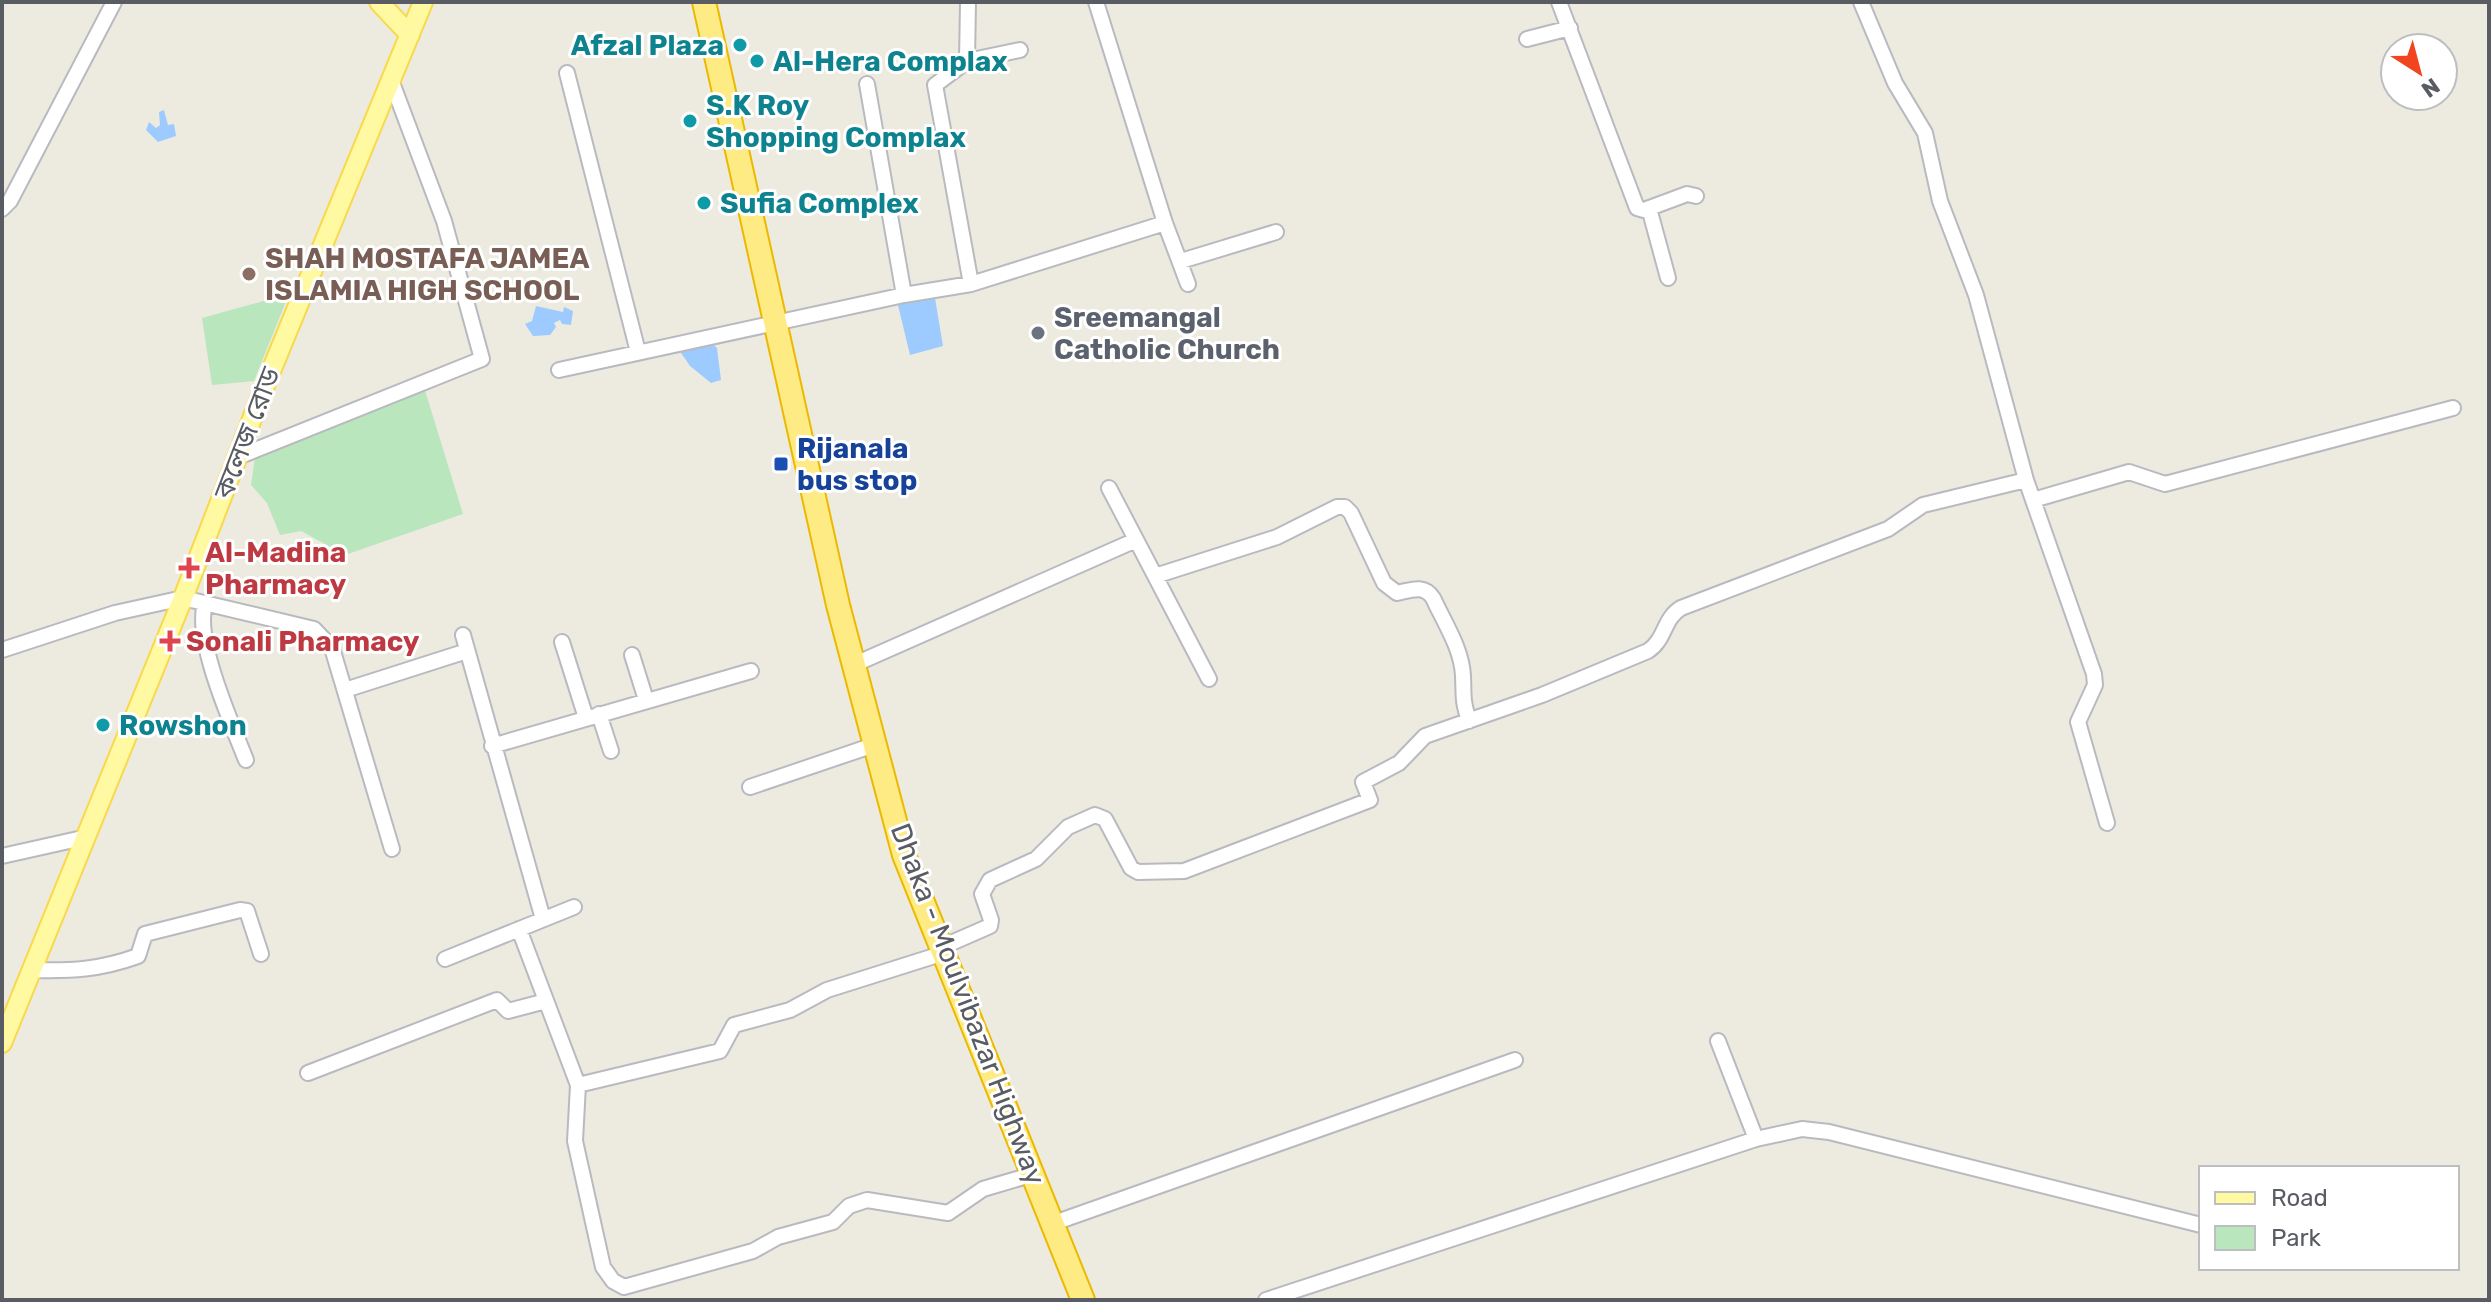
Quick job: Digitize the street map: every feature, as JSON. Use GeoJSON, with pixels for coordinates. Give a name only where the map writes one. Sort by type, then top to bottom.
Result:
{"type":"FeatureCollection","features":[{"type":"Feature","properties":{"kind":"highway","name":"Dhaka - Moulvibazar Highway"},"geometry":{"type":"LineString","coordinates":[[704,2],[853,665],[904,855],[1083,1300]]}},
{"type":"Feature","properties":{"kind":"main road"},"geometry":{"type":"LineString","coordinates":[[379,2],[410,35]]}},
{"type":"Feature","properties":{"kind":"main road","name":"কলেজ রোড"},"geometry":{"type":"LineString","coordinates":[[2,1043],[423,2]]}},
{"type":"Feature","properties":{"kind":"street"},"geometry":{"type":"LineString","coordinates":[[2,209],[10,201],[114,2]]}},
{"type":"Feature","properties":{"kind":"street"},"geometry":{"type":"LineString","coordinates":[[967,61],[968,2]]}},
{"type":"Feature","properties":{"kind":"street"},"geometry":{"type":"LineString","coordinates":[[1096,2],[1165,223],[1188,284]]}},
{"type":"Feature","properties":{"kind":"street"},"geometry":{"type":"LineString","coordinates":[[1559,2],[1637,208],[1649,208],[1687,194],[1696,196]]}},
{"type":"Feature","properties":{"kind":"street"},"geometry":{"type":"LineString","coordinates":[[1861,2],[1895,83],[1925,133],[1940,201],[1976,295],[2026,480],[2094,674],[2095,685],[2078,722],[2107,823]]}},
{"type":"Feature","properties":{"kind":"street"},"geometry":{"type":"LineString","coordinates":[[1527,39],[1570,28]]}},
{"type":"Feature","properties":{"kind":"street"},"geometry":{"type":"LineString","coordinates":[[971,284],[935,85],[967,61],[1020,50]]}},
{"type":"Feature","properties":{"kind":"street"},"geometry":{"type":"LineString","coordinates":[[567,73],[638,352]]}},
{"type":"Feature","properties":{"kind":"street"},"geometry":{"type":"LineString","coordinates":[[238,457],[482,359],[444,221],[391,80]]}},
{"type":"Feature","properties":{"kind":"street"},"geometry":{"type":"LineString","coordinates":[[867,84],[904,295]]}},
{"type":"Feature","properties":{"kind":"street"},"geometry":{"type":"LineString","coordinates":[[1649,208],[1668,278]]}},
{"type":"Feature","properties":{"kind":"street"},"geometry":{"type":"LineString","coordinates":[[559,370],[904,295],[971,284],[1165,223]]}},
{"type":"Feature","properties":{"kind":"street"},"geometry":{"type":"LineString","coordinates":[[1181,261],[1276,232]]}},
{"type":"Feature","properties":{"kind":"street"},"geometry":{"type":"LineString","coordinates":[[2033,500],[2129,472],[2165,484],[2453,408]]}},
{"type":"Feature","properties":{"kind":"street"},"geometry":{"type":"LineString","coordinates":[[578,1085],[720,1051],[734,1025],[790,1010],[827,990],[943,950],[990,926],[991,920],[982,894],[990,880],[1036,859],[1068,827],[1095,815],[1105,819],[1131,868],[1138,872],[1184,871],[1370,800],[1363,782],[1399,763],[1425,736],[1648,651],[1658,644],[1667,621],[1681,608],[1888,529],[1923,505],[2026,480]]}},
{"type":"Feature","properties":{"kind":"street"},"geometry":{"type":"LineString","coordinates":[[1109,488],[1209,679]]}},
{"type":"Feature","properties":{"kind":"street"},"geometry":{"type":"LineString","coordinates":[[1155,576],[1277,537],[1337,507],[1345,507],[1351,513],[1384,583],[1397,593],[1420,588],[1433,598],[1458,652],[1463,676],[1461,696],[1469,721]]}},
{"type":"Feature","properties":{"kind":"street"},"geometry":{"type":"LineString","coordinates":[[853,665],[1136,540]]}},
{"type":"Feature","properties":{"kind":"street"},"geometry":{"type":"LineString","coordinates":[[2,650],[115,613],[183,598],[314,629],[332,648],[392,849]]}},
{"type":"Feature","properties":{"kind":"street"},"geometry":{"type":"LineString","coordinates":[[205,604],[202,614],[208,649],[246,760]]}},
{"type":"Feature","properties":{"kind":"street"},"geometry":{"type":"LineString","coordinates":[[463,635],[543,919]]}},
{"type":"Feature","properties":{"kind":"street"},"geometry":{"type":"LineString","coordinates":[[562,642],[592,716],[611,751]]}},
{"type":"Feature","properties":{"kind":"street"},"geometry":{"type":"LineString","coordinates":[[345,690],[467,651]]}},
{"type":"Feature","properties":{"kind":"street"},"geometry":{"type":"LineString","coordinates":[[632,655],[646,700]]}},
{"type":"Feature","properties":{"kind":"street"},"geometry":{"type":"LineString","coordinates":[[492,746],[751,671]]}},
{"type":"Feature","properties":{"kind":"street"},"geometry":{"type":"LineString","coordinates":[[750,787],[874,745]]}},
{"type":"Feature","properties":{"kind":"street"},"geometry":{"type":"LineString","coordinates":[[2,856],[87,837]]}},
{"type":"Feature","properties":{"kind":"street"},"geometry":{"type":"LineString","coordinates":[[445,959],[574,907]]}},
{"type":"Feature","properties":{"kind":"street"},"geometry":{"type":"LineString","coordinates":[[32,970],[96,970],[110,966],[138,956],[145,934],[240,910],[247,911],[261,954]]}},
{"type":"Feature","properties":{"kind":"street"},"geometry":{"type":"LineString","coordinates":[[519,929],[578,1085],[575,1141],[603,1267],[613,1281],[624,1287],[753,1251],[778,1237],[833,1222],[857,1202],[867,1200],[948,1213],[983,1189],[1034,1174]]}},
{"type":"Feature","properties":{"kind":"street"},"geometry":{"type":"LineString","coordinates":[[308,1073],[497,1000],[508,1011],[546,1001]]}},
{"type":"Feature","properties":{"kind":"street"},"geometry":{"type":"LineString","coordinates":[[1718,1041],[1756,1139]]}},
{"type":"Feature","properties":{"kind":"street"},"geometry":{"type":"LineString","coordinates":[[1054,1223],[1515,1060]]}},
{"type":"Feature","properties":{"kind":"street"},"geometry":{"type":"LineString","coordinates":[[1266,1300],[1756,1139],[1802,1129],[1829,1132],[2199,1224]]}},
{"type":"Feature","properties":{"kind":"green space"},"geometry":{"type":"Polygon","coordinates":[[[289,294],[254,381],[212,385],[202,318],[289,294]]]}},
{"type":"Feature","properties":{"kind":"green space"},"geometry":{"type":"Polygon","coordinates":[[[424,387],[463,514],[345,555],[301,531],[280,535],[267,503],[251,485],[256,450],[424,387]]]}},
{"type":"Feature","properties":{"kind":"water"},"geometry":{"type":"Polygon","coordinates":[[[164,110],[168,125],[174,124],[176,136],[158,142],[146,130],[149,122],[156,128],[160,125],[159,112],[164,110]]]}},
{"type":"Feature","properties":{"kind":"water"},"geometry":{"type":"Polygon","coordinates":[[[924,295],[935,298],[943,346],[910,355],[897,301],[924,295]]]}},
{"type":"Feature","properties":{"kind":"water"},"geometry":{"type":"Polygon","coordinates":[[[536,306],[563,312],[564,307],[573,311],[571,325],[562,324],[560,320],[554,323],[556,327],[550,335],[533,336],[525,324],[532,321],[536,306]]]}},
{"type":"Feature","properties":{"kind":"water"},"geometry":{"type":"Polygon","coordinates":[[[710,341],[717,348],[721,380],[711,383],[690,366],[677,347],[710,341]]]}},
{"type":"Feature","properties":{"kind":"place","name":"Afzal Plaza"},"geometry":{"type":"Point","coordinates":[740,45]}},
{"type":"Feature","properties":{"kind":"place","name":"Al-Hera Complax"},"geometry":{"type":"Point","coordinates":[757,61]}},
{"type":"Feature","properties":{"kind":"place","name":"S.K Roy Shopping Complax"},"geometry":{"type":"Point","coordinates":[690,121]}},
{"type":"Feature","properties":{"kind":"place","name":"Sufia Complex"},"geometry":{"type":"Point","coordinates":[704,203]}},
{"type":"Feature","properties":{"kind":"place","name":"SHAH MOSTAFA JAMEA ISLAMIA HIGH SCHOOL"},"geometry":{"type":"Point","coordinates":[249,274]}},
{"type":"Feature","properties":{"kind":"place","name":"Sreemangal Catholic Church"},"geometry":{"type":"Point","coordinates":[1038,333]}},
{"type":"Feature","properties":{"kind":"place","name":"Rijanala bus stop"},"geometry":{"type":"Point","coordinates":[781,464]}},
{"type":"Feature","properties":{"kind":"place","name":"Al-Madina Pharmacy"},"geometry":{"type":"Point","coordinates":[189,568]}},
{"type":"Feature","properties":{"kind":"place","name":"Sonali Pharmacy"},"geometry":{"type":"Point","coordinates":[170,641]}},
{"type":"Feature","properties":{"kind":"place","name":"Rowshon"},"geometry":{"type":"Point","coordinates":[103,725]}}]}
